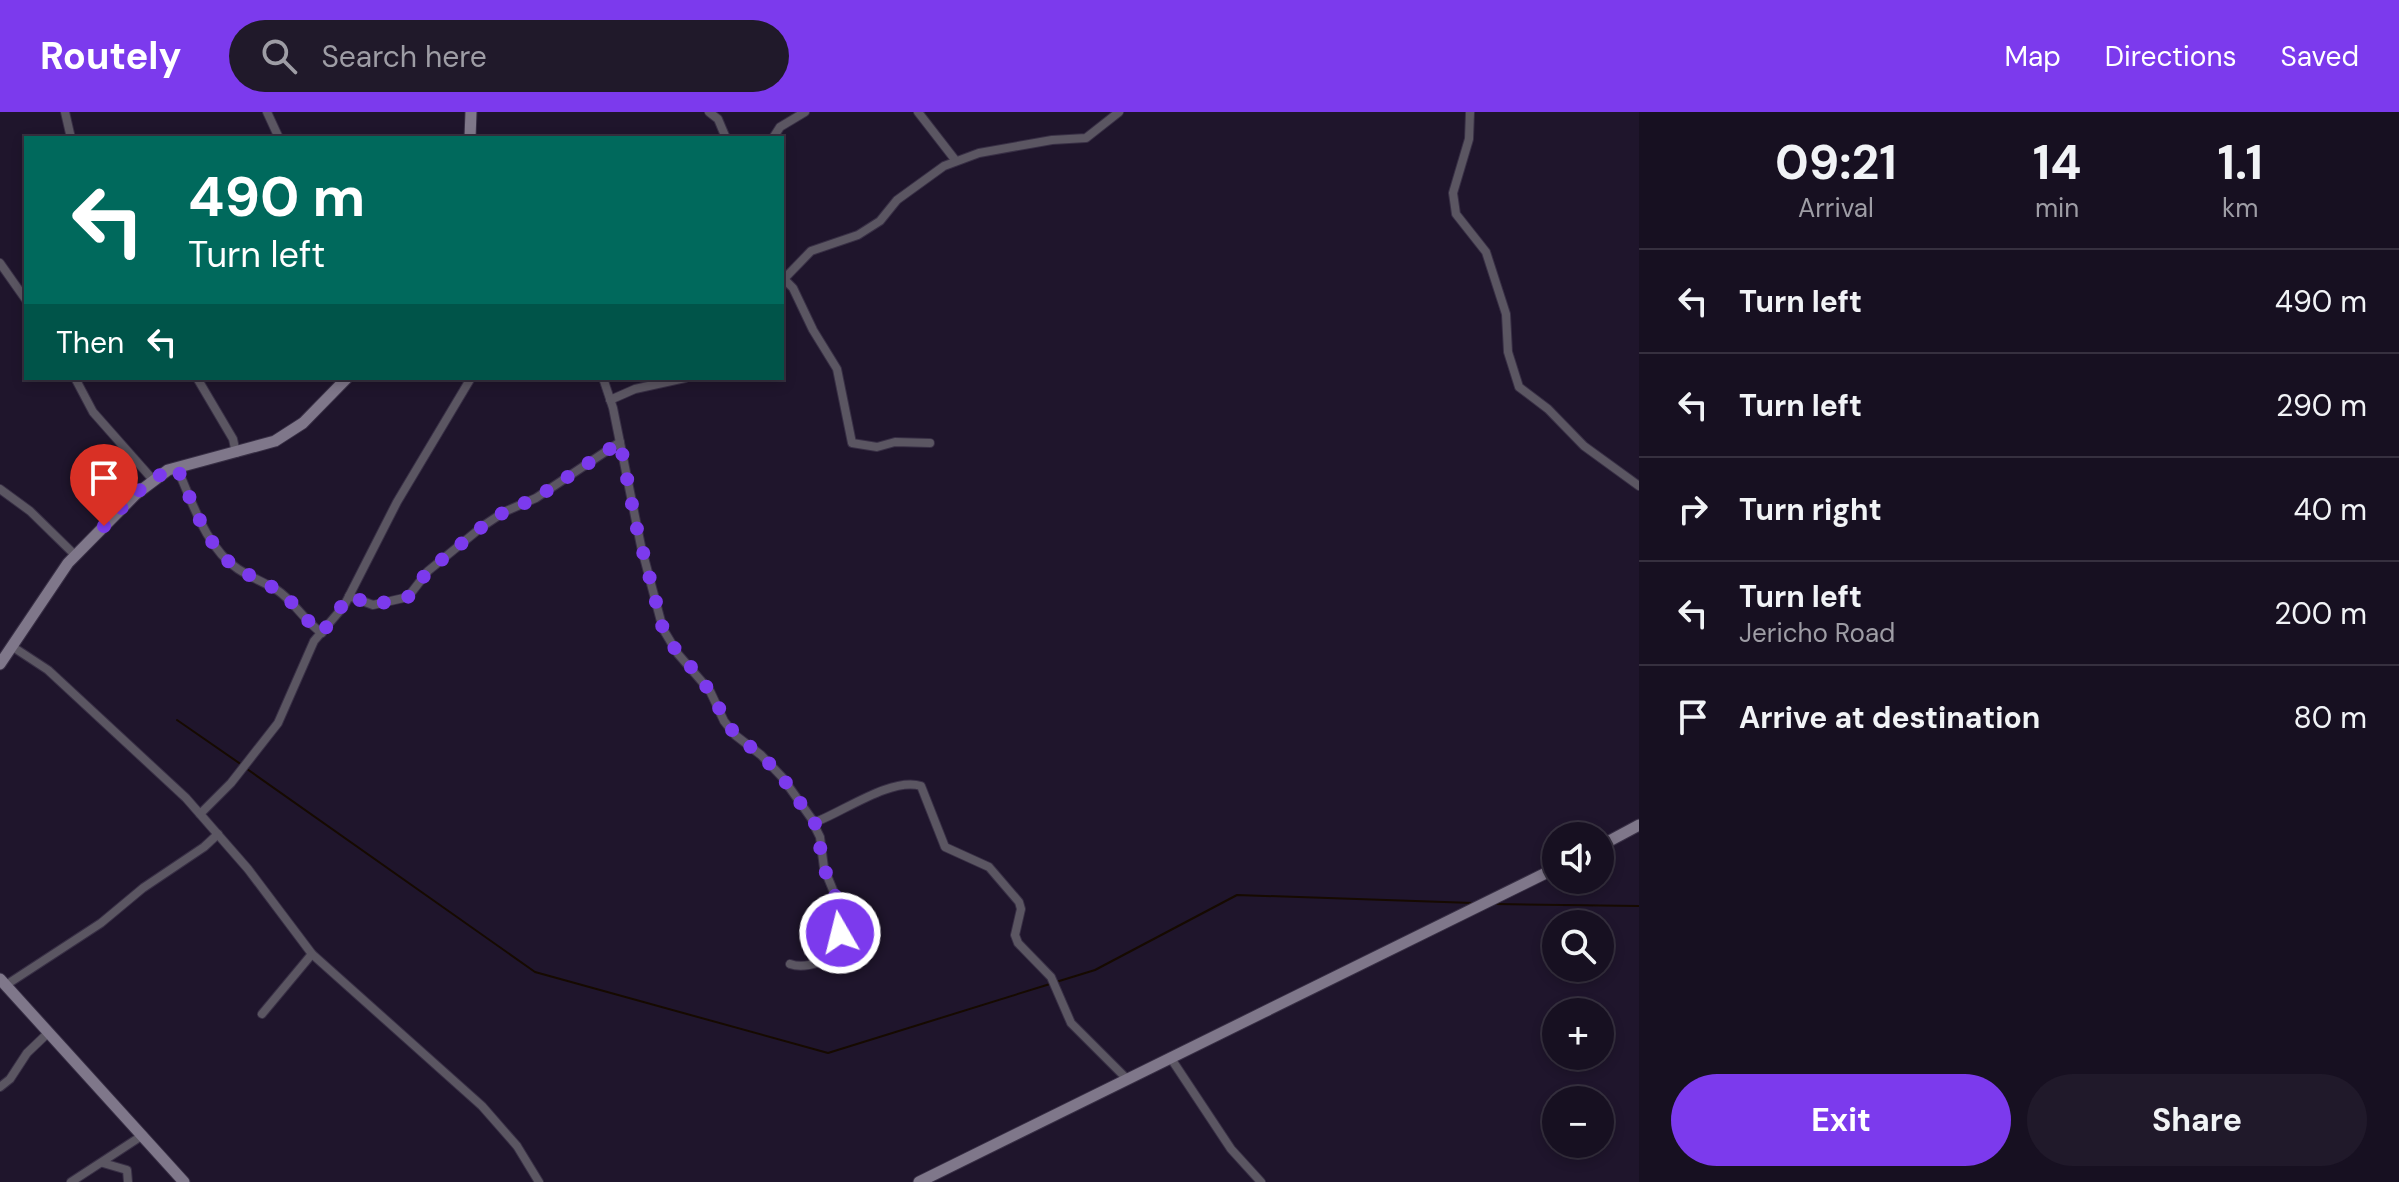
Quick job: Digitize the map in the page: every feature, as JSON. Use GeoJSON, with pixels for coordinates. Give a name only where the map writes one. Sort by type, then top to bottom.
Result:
{"type":"FeatureCollection","features":[{"type":"Feature","properties":{"kind":"main road"},"geometry":{"type":"LineString","coordinates":[[470,136],[471,112]]}},
{"type":"Feature","properties":{"kind":"main road"},"geometry":{"type":"LineString","coordinates":[[0,664],[75,555],[154,481],[177,468],[275,441],[303,423],[345,380]]}},
{"type":"Feature","properties":{"kind":"main road"},"geometry":{"type":"LineString","coordinates":[[1614,838],[1639,825]]}},
{"type":"Feature","properties":{"kind":"main road"},"geometry":{"type":"LineString","coordinates":[[919,1182],[1542,875]]}},
{"type":"Feature","properties":{"kind":"main road"},"geometry":{"type":"LineString","coordinates":[[3,982],[184,1182]]}},
{"type":"Feature","properties":{"kind":"street"},"geometry":{"type":"LineString","coordinates":[[65,112],[71,136]]}},
{"type":"Feature","properties":{"kind":"street"},"geometry":{"type":"LineString","coordinates":[[267,112],[278,136]]}},
{"type":"Feature","properties":{"kind":"street"},"geometry":{"type":"LineString","coordinates":[[709,112],[718,119],[725,136]]}},
{"type":"Feature","properties":{"kind":"street"},"geometry":{"type":"LineString","coordinates":[[774,136],[780,127],[805,112]]}},
{"type":"Feature","properties":{"kind":"street"},"geometry":{"type":"LineString","coordinates":[[918,112],[956,161]]}},
{"type":"Feature","properties":{"kind":"street"},"geometry":{"type":"LineString","coordinates":[[784,279],[811,251],[858,235],[880,221],[897,200],[944,166],[979,153],[1086,138],[1119,112]]}},
{"type":"Feature","properties":{"kind":"street"},"geometry":{"type":"LineString","coordinates":[[1470,112],[1469,139],[1453,193],[1456,214],[1486,252],[1506,314],[1508,352],[1519,387],[1548,409],[1584,446],[1639,486]]}},
{"type":"Feature","properties":{"kind":"street"},"geometry":{"type":"LineString","coordinates":[[0,263],[24,297]]}},
{"type":"Feature","properties":{"kind":"street"},"geometry":{"type":"LineString","coordinates":[[784,281],[793,288],[813,330],[837,369],[852,443],[877,447],[895,442],[930,443]]}},
{"type":"Feature","properties":{"kind":"street"},"geometry":{"type":"LineString","coordinates":[[76,380],[93,412],[154,481]]}},
{"type":"Feature","properties":{"kind":"street"},"geometry":{"type":"LineString","coordinates":[[198,380],[233,439],[236,453]]}},
{"type":"Feature","properties":{"kind":"street"},"geometry":{"type":"LineString","coordinates":[[200,814],[231,783],[278,723],[314,641],[349,596],[397,502],[470,380]]}},
{"type":"Feature","properties":{"kind":"street"},"geometry":{"type":"LineString","coordinates":[[604,380],[658,616],[669,641],[700,676],[735,735],[761,755],[782,777],[816,825],[824,868],[835,895],[841,952],[814,964],[798,967],[790,964]]}},
{"type":"Feature","properties":{"kind":"street"},"geometry":{"type":"LineString","coordinates":[[610,400],[635,389],[676,380]]}},
{"type":"Feature","properties":{"kind":"street"},"geometry":{"type":"LineString","coordinates":[[349,596],[373,605],[408,597],[428,571],[483,526],[504,512],[536,498],[620,442]]}},
{"type":"Feature","properties":{"kind":"street"},"geometry":{"type":"LineString","coordinates":[[177,468],[216,547],[236,567],[276,589],[293,604],[301,617],[322,633]]}},
{"type":"Feature","properties":{"kind":"street"},"geometry":{"type":"LineString","coordinates":[[0,489],[30,511],[75,555]]}},
{"type":"Feature","properties":{"kind":"street"},"geometry":{"type":"LineString","coordinates":[[13,647],[59,679],[133,746],[200,814],[312,954],[482,1106],[517,1146],[539,1182]]}},
{"type":"Feature","properties":{"kind":"street"},"geometry":{"type":"LineString","coordinates":[[816,825],[851,803],[900,786],[921,786],[945,847],[989,867],[1012,893],[1021,909],[1015,935],[1018,943],[1051,977],[1071,1023],[1126,1078]]}},
{"type":"Feature","properties":{"kind":"street"},"geometry":{"type":"LineString","coordinates":[[3,982],[101,923],[143,888],[218,834]]}},
{"type":"Feature","properties":{"kind":"street"},"geometry":{"type":"LineString","coordinates":[[262,1014],[312,954]]}},
{"type":"Feature","properties":{"kind":"street"},"geometry":{"type":"LineString","coordinates":[[0,1087],[10,1079],[27,1053],[49,1032]]}},
{"type":"Feature","properties":{"kind":"street"},"geometry":{"type":"LineString","coordinates":[[1170,1057],[1231,1149],[1261,1182]]}},
{"type":"Feature","properties":{"kind":"street"},"geometry":{"type":"LineString","coordinates":[[71,1182],[143,1135]]}},
{"type":"Feature","properties":{"kind":"street"},"geometry":{"type":"LineString","coordinates":[[102,1163],[127,1170],[128,1182]]}},
{"type":"Feature","properties":{"kind":"waterway"},"geometry":{"type":"LineString","coordinates":[[177,720],[242,765]]}},
{"type":"Feature","properties":{"kind":"waterway"},"geometry":{"type":"LineString","coordinates":[[247,769],[535,972],[828,1053],[1050,984]]}},
{"type":"Feature","properties":{"kind":"waterway"},"geometry":{"type":"LineString","coordinates":[[1056,982],[1095,970],[1237,895],[1473,903]]}},
{"type":"Feature","properties":{"kind":"waterway"},"geometry":{"type":"LineString","coordinates":[[1496,904],[1639,906]]}},
{"type":"Feature","properties":{"kind":"route"},"geometry":{"type":"LineString","coordinates":[[104,526],[136,494],[168,470],[177,468],[216,547],[236,567],[276,589],[293,604],[301,617],[322,633],[349,596],[373,605],[408,597],[428,571],[483,526],[504,512],[536,498],[620,442],[636,511],[636,525],[663,629],[678,654],[710,691],[724,721],[740,741],[761,755],[782,777],[816,825],[824,868],[835,895],[840,933]]}}]}
